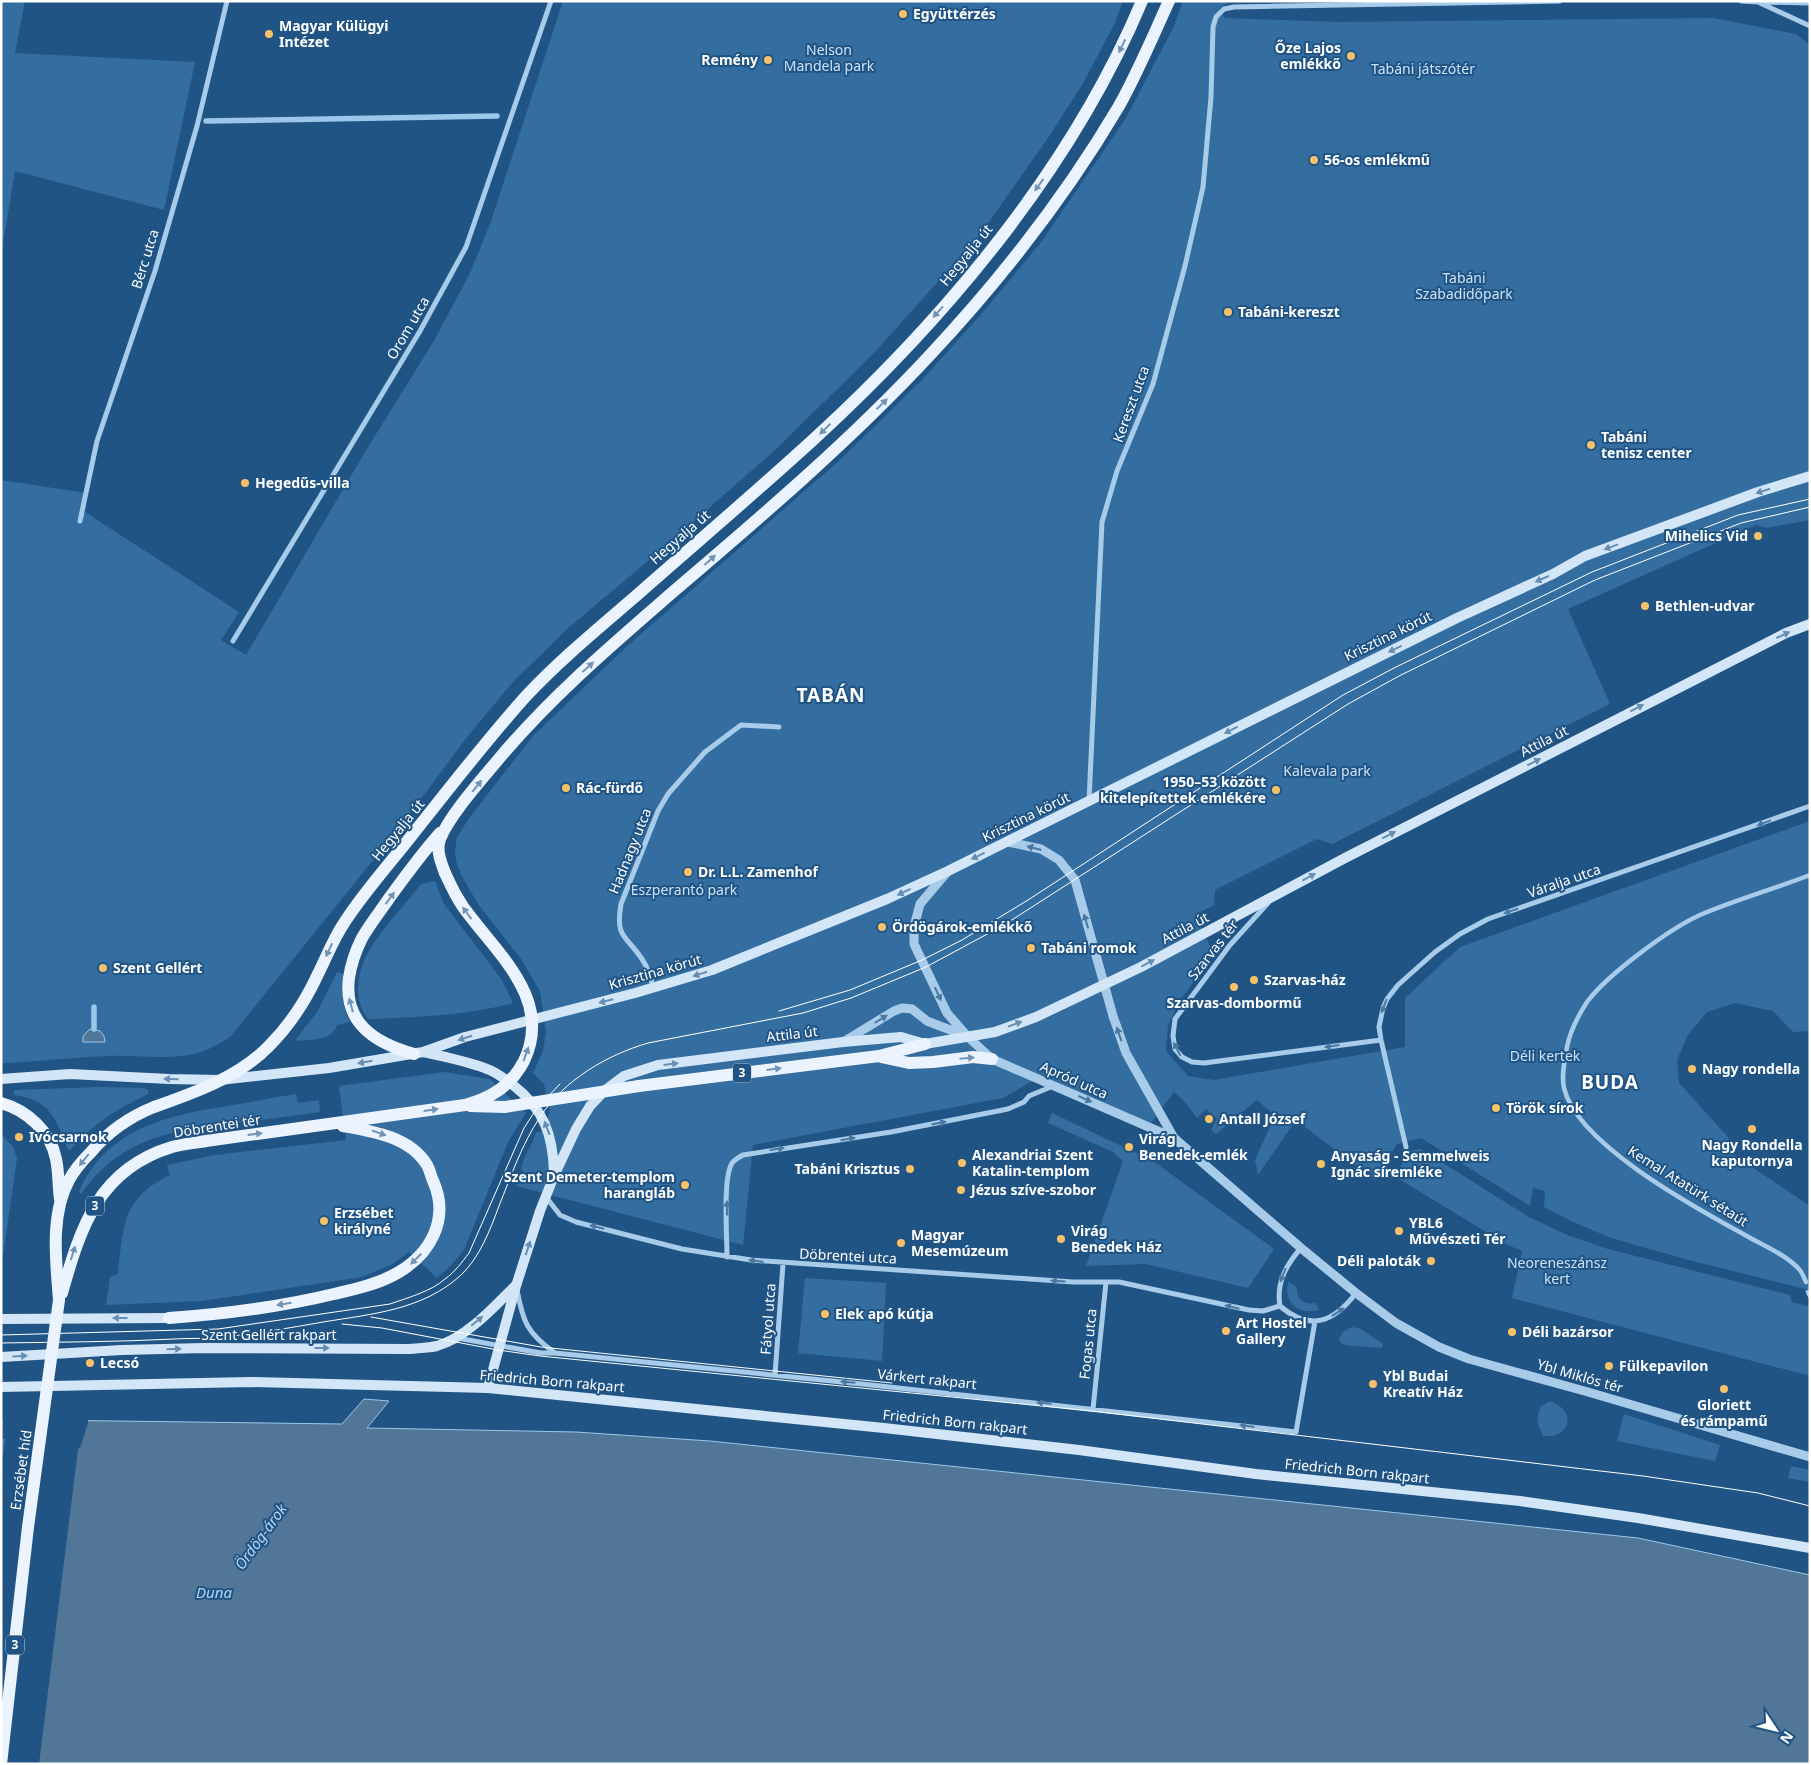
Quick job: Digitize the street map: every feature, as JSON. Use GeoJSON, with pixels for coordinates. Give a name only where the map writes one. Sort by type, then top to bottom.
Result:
{"type":"FeatureCollection","features":[{"type":"Feature","properties":{"kind":"main road","name":"Hegyalja út"},"geometry":{"type":"LineString","coordinates":[[220,1080],[257,1058],[271,1045],[311,988],[350,913],[529,694],[584,641],[813,440],[878,377],[945,304],[1013,220],[1082,121],[1107,77],[1142,1]]}},
{"type":"Feature","properties":{"kind":"main road"},"geometry":{"type":"LineString","coordinates":[[554,1176],[553,1154],[549,1133],[536,1108],[521,1091],[488,1069],[396,1049],[380,1041],[361,1026],[348,1002],[348,988],[350,971],[362,938],[381,909],[428,847],[448,825],[495,763],[550,702],[849,436],[930,355],[989,288],[1062,194],[1096,143],[1141,64],[1169,1]]}},
{"type":"Feature","properties":{"kind":"main road","name":"Krisztina körút"},"geometry":{"type":"LineString","coordinates":[[220,1080],[330,1068],[418,1053],[465,1037],[654,988],[712,970],[887,899],[948,871],[1457,618],[1553,574],[1585,556],[1758,492],[1810,476]]}},
{"type":"Feature","properties":{"kind":"main road","name":"Attila út"},"geometry":{"type":"LineString","coordinates":[[516,1286],[540,1211],[576,1129],[590,1106],[604,1090],[624,1076],[658,1065],[843,1042],[901,1037],[925,1044],[995,1032],[1036,1017],[1104,985],[1346,858],[1659,698],[1786,634],[1810,624]]}},
{"type":"Feature","properties":{"kind":"main road"},"geometry":{"type":"LineString","coordinates":[[448,825],[438,846],[445,873],[464,908],[510,964],[527,998],[532,1026],[526,1057],[512,1079],[501,1090],[491,1096],[465,1105]]}},
{"type":"Feature","properties":{"kind":"main road"},"geometry":{"type":"LineString","coordinates":[[879,1056],[925,1044]]}},
{"type":"Feature","properties":{"kind":"main road","name":"3"},"geometry":{"type":"LineString","coordinates":[[465,1105],[486,1108],[505,1107],[639,1086],[879,1056],[909,1063],[973,1057],[992,1059]]}},
{"type":"Feature","properties":{"kind":"main road"},"geometry":{"type":"LineString","coordinates":[[1,1079],[70,1074],[220,1080]]}},
{"type":"Feature","properties":{"kind":"main road","name":"3"},"geometry":{"type":"LineString","coordinates":[[60,1300],[56,1261],[60,1206],[68,1181],[74,1172],[98,1143],[110,1132],[140,1113],[220,1080]]}},
{"type":"Feature","properties":{"kind":"main road"},"geometry":{"type":"LineString","coordinates":[[1,1103],[22,1112],[34,1120],[48,1138],[56,1158],[60,1206]]}},
{"type":"Feature","properties":{"kind":"main road","name":"Döbrentei tér"},"geometry":{"type":"LineString","coordinates":[[60,1300],[76,1245],[85,1222],[106,1190],[128,1168],[145,1158],[172,1147],[206,1140],[465,1105]]}},
{"type":"Feature","properties":{"kind":"main road"},"geometry":{"type":"LineString","coordinates":[[1,1319],[169,1318],[225,1314],[304,1301],[377,1283],[398,1273],[416,1260],[430,1243],[438,1226],[440,1206],[436,1188],[426,1164],[414,1150],[374,1131],[331,1124]]}},
{"type":"Feature","properties":{"kind":"main road"},"geometry":{"type":"LineString","coordinates":[[488,1388],[516,1286]]}},
{"type":"Feature","properties":{"kind":"main road","name":"Szent Gellért rakpart"},"geometry":{"type":"LineString","coordinates":[[1,1358],[122,1350],[204,1348],[409,1349],[436,1346],[454,1338],[473,1326],[516,1286]]}},
{"type":"Feature","properties":{"kind":"main road","name":"Erzsébet híd"},"geometry":{"type":"LineString","coordinates":[[1,1764],[28,1527],[60,1300]]}},
{"type":"Feature","properties":{"kind":"main road","name":"Friedrich Born rakpart"},"geometry":{"type":"LineString","coordinates":[[1,1387],[251,1382],[488,1388],[884,1428],[1079,1450],[1256,1474],[1520,1501],[1638,1518],[1810,1548]]}},
{"type":"Feature","properties":{"kind":"street","name":"Bérc utca"},"geometry":{"type":"LineString","coordinates":[[80,521],[97,440],[155,271],[197,126],[227,1]]}},
{"type":"Feature","properties":{"kind":"street","name":"Orom utca"},"geometry":{"type":"LineString","coordinates":[[234,641],[415,340],[466,247],[551,1]]}},
{"type":"Feature","properties":{"kind":"street","name":"Kereszt utca"},"geometry":{"type":"LineString","coordinates":[[1089,801],[1102,522],[1117,471],[1153,384],[1185,266],[1203,188],[1211,97],[1211,47],[1216,17],[1224,9],[1234,7],[1560,1]]}},
{"type":"Feature","properties":{"kind":"street"},"geometry":{"type":"LineString","coordinates":[[1741,1],[1810,3]]}},
{"type":"Feature","properties":{"kind":"street"},"geometry":{"type":"LineString","coordinates":[[1758,2],[1810,26]]}},
{"type":"Feature","properties":{"kind":"street","name":"Hadnagy utca"},"geometry":{"type":"LineString","coordinates":[[654,988],[650,973],[643,959],[625,940],[620,929],[619,918],[621,904],[658,811],[668,794],[705,752],[741,725],[779,727]]}},
{"type":"Feature","properties":{"kind":"street","name":"Váralja utca"},"geometry":{"type":"LineString","coordinates":[[1406,1147],[1381,1040],[1380,1017],[1386,999],[1398,985],[1435,952],[1460,934],[1488,919],[1810,806]]}},
{"type":"Feature","properties":{"kind":"street","name":"3"},"geometry":{"type":"LineString","coordinates":[[1008,842],[1041,849],[1059,860],[1070,873],[1077,886],[1104,985]]}},
{"type":"Feature","properties":{"kind":"street"},"geometry":{"type":"LineString","coordinates":[[948,871],[920,904],[914,927],[914,944],[947,1013],[968,1037]]}},
{"type":"Feature","properties":{"kind":"street","name":"Kemal Atatürk sétaút"},"geometry":{"type":"LineString","coordinates":[[1806,1282],[1800,1270],[1782,1257],[1704,1212],[1626,1163],[1588,1128],[1574,1110],[1564,1089],[1563,1070],[1569,1036],[1575,1022],[1588,1001],[1611,977],[1670,932],[1700,915],[1810,875]]}},
{"type":"Feature","properties":{"kind":"street","name":"Szarvas tér"},"geometry":{"type":"LineString","coordinates":[[1273,897],[1235,939],[1175,1019],[1173,1036],[1175,1049],[1182,1057],[1192,1062],[1204,1064],[1381,1040]]}},
{"type":"Feature","properties":{"kind":"street","name":"Apród utca"},"geometry":{"type":"LineString","coordinates":[[1104,985],[1126,1053],[1174,1138]]}},
{"type":"Feature","properties":{"kind":"street"},"geometry":{"type":"LineString","coordinates":[[843,1042],[894,1010],[902,1008],[912,1009],[927,1021],[968,1037]]}},
{"type":"Feature","properties":{"kind":"street","name":"Apród utca"},"geometry":{"type":"LineString","coordinates":[[968,1037],[992,1059],[1174,1138],[1326,1269]]}},
{"type":"Feature","properties":{"kind":"street"},"geometry":{"type":"LineString","coordinates":[[727,1257],[727,1179],[731,1164],[743,1155],[891,1132],[1008,1109],[1024,1102],[1029,1096],[1054,1086]]}},
{"type":"Feature","properties":{"kind":"street","name":"Döbrentei utca"},"geometry":{"type":"LineString","coordinates":[[546,1197],[560,1215],[576,1222],[727,1257],[783,1264],[1073,1282],[1119,1282],[1249,1310],[1271,1310],[1280,1306]]}},
{"type":"Feature","properties":{"kind":"street"},"geometry":{"type":"LineString","coordinates":[[1301,1248],[1285,1269],[1280,1283],[1278,1297],[1280,1306],[1291,1316],[1314,1321],[1331,1317],[1345,1308],[1356,1293]]}},
{"type":"Feature","properties":{"kind":"street","name":"Fátyol utca"},"geometry":{"type":"LineString","coordinates":[[775,1376],[783,1264]]}},
{"type":"Feature","properties":{"kind":"street","name":"Ybl Miklós tér"},"geometry":{"type":"LineString","coordinates":[[1326,1269],[1396,1323],[1439,1347],[1469,1359],[1810,1456]]}},
{"type":"Feature","properties":{"kind":"street","name":"Fogas utca"},"geometry":{"type":"LineString","coordinates":[[1093,1409],[1106,1282]]}},
{"type":"Feature","properties":{"kind":"street"},"geometry":{"type":"LineString","coordinates":[[516,1286],[522,1315],[528,1328],[537,1340],[555,1353]]}},
{"type":"Feature","properties":{"kind":"street","name":"Várkert rakpart"},"geometry":{"type":"LineString","coordinates":[[454,1338],[541,1354],[555,1353],[1296,1432],[1314,1321]]}},
{"type":"Feature","properties":{"kind":"green space"},"geometry":{"type":"Polygon","coordinates":[[[1,1],[25,1],[15,53],[195,62],[164,210],[15,171],[1,256],[1,1]]]}},
{"type":"Feature","properties":{"kind":"green space","name":"Nelson Mandela park"},"geometry":{"type":"Polygon","coordinates":[[[563,1],[1123,1],[1115,23],[1082,85],[1048,138],[979,236],[874,353],[774,451],[567,629],[512,683],[467,737],[400,827],[231,1036],[216,1046],[201,1052],[172,1057],[96,1057],[1,1063],[1,480],[86,493],[82,510],[239,612],[221,640],[246,655],[365,452],[435,339],[470,273],[490,224],[563,1]]]}},
{"type":"Feature","properties":{"kind":"green space"},"geometry":{"type":"Polygon","coordinates":[[[1183,1],[1231,1],[1219,9],[1225,18],[1337,22],[1714,18],[1796,34],[1810,45],[1810,520],[1766,528],[1756,525],[1568,609],[1610,704],[1332,844],[1317,839],[1215,890],[1214,905],[1195,915],[1214,954],[1181,999],[1168,1025],[1166,1051],[1188,1076],[1214,1080],[1405,1047],[1405,998],[1460,947],[1810,821],[1810,1031],[1793,1032],[1773,1011],[1735,1003],[1707,1012],[1688,1035],[1677,1060],[1679,1083],[1728,1137],[1731,1153],[1810,1206],[1810,1290],[1692,1261],[1611,1238],[1544,1207],[1545,1191],[1533,1188],[1530,1206],[1421,1138],[1397,1144],[1375,1180],[1296,1120],[1258,1175],[1255,1160],[1275,1116],[1257,1100],[1216,1134],[1211,1130],[1217,1118],[1206,1109],[1197,1118],[1185,1102],[1174,1092],[1151,1123],[1097,1101],[1043,1075],[1003,1098],[753,1145],[743,1245],[516,1186],[523,1171],[521,1169],[524,1160],[536,1132],[541,1132],[550,1112],[544,1084],[533,1073],[543,1051],[546,1032],[540,991],[521,959],[478,904],[464,880],[457,865],[455,852],[457,837],[470,817],[533,736],[625,648],[841,459],[923,379],[983,312],[1042,241],[1126,118],[1174,26],[1183,1]]]}},
{"type":"Feature","properties":{"kind":"green space"},"geometry":{"type":"Polygon","coordinates":[[[435,881],[444,904],[502,980],[513,1003],[459,1013],[368,1019],[359,999],[358,983],[361,968],[368,952],[421,884],[435,881]]]}},
{"type":"Feature","properties":{"kind":"green space"},"geometry":{"type":"Polygon","coordinates":[[[337,972],[344,974],[342,999],[350,1022],[337,1025],[335,1030],[326,1037],[298,1041],[296,1039],[317,1012],[337,972]]]}},
{"type":"Feature","properties":{"kind":"green space"},"geometry":{"type":"Polygon","coordinates":[[[444,1072],[490,1079],[526,1113],[509,1140],[464,1250],[437,1278],[409,1252],[391,1265],[362,1277],[202,1301],[106,1305],[110,1277],[118,1274],[124,1228],[128,1216],[142,1194],[154,1184],[170,1175],[167,1165],[215,1155],[346,1140],[339,1086],[444,1072]]]}},
{"type":"Feature","properties":{"kind":"green space"},"geometry":{"type":"Polygon","coordinates":[[[101,1087],[144,1088],[148,1090],[148,1094],[107,1117],[87,1132],[70,1150],[68,1150],[56,1120],[44,1106],[26,1097],[14,1095],[14,1090],[101,1087]]]}},
{"type":"Feature","properties":{"kind":"green space"},"geometry":{"type":"Polygon","coordinates":[[[296,1094],[298,1103],[319,1100],[320,1112],[194,1129],[156,1138],[144,1142],[117,1157],[92,1180],[81,1194],[79,1192],[91,1169],[107,1151],[125,1137],[146,1127],[191,1113],[296,1094]]]}},
{"type":"Feature","properties":{"kind":"green space"},"geometry":{"type":"Polygon","coordinates":[[[1052,1113],[1153,1161],[1274,1249],[1248,1288],[1146,1264],[1086,1266],[1123,1161],[1113,1152],[1048,1123],[1052,1113]]]}},
{"type":"Feature","properties":{"kind":"green space"},"geometry":{"type":"Polygon","coordinates":[[[1,1134],[13,1147],[17,1158],[1,1270],[1,1134]]]}},
{"type":"Feature","properties":{"kind":"green space","name":"Neoreneszánsz kert"},"geometry":{"type":"Polygon","coordinates":[[[1421,1149],[1527,1216],[1567,1235],[1608,1249],[1790,1295],[1792,1302],[1810,1307],[1810,1376],[1512,1298],[1522,1251],[1506,1244],[1394,1176],[1410,1151],[1421,1149]]]}},
{"type":"Feature","properties":{"kind":"green space"},"geometry":{"type":"Polygon","coordinates":[[[805,1278],[886,1283],[882,1361],[798,1353],[805,1278]]]}},
{"type":"Feature","properties":{"kind":"green space"},"geometry":{"type":"Polygon","coordinates":[[[1288,1282],[1297,1287],[1301,1301],[1316,1303],[1319,1310],[1305,1311],[1294,1306],[1288,1296],[1288,1282]]]}},
{"type":"Feature","properties":{"kind":"green space"},"geometry":{"type":"Polygon","coordinates":[[[1352,1327],[1361,1329],[1383,1344],[1383,1346],[1381,1348],[1341,1343],[1339,1339],[1343,1332],[1352,1327]]]}},
{"type":"Feature","properties":{"kind":"green space"},"geometry":{"type":"Polygon","coordinates":[[[1550,1401],[1559,1405],[1565,1411],[1567,1423],[1559,1433],[1552,1436],[1543,1436],[1537,1422],[1540,1407],[1550,1401]]]}},
{"type":"Feature","properties":{"kind":"green space"},"geometry":{"type":"Polygon","coordinates":[[[1624,1414],[1720,1445],[1715,1461],[1617,1441],[1624,1414]]]}},
{"type":"Feature","properties":{"kind":"green space"},"geometry":{"type":"Polygon","coordinates":[[[1791,1466],[1810,1470],[1810,1482],[1788,1478],[1791,1466]]]}},
{"type":"Feature","properties":{"kind":"water"},"geometry":{"type":"Polygon","coordinates":[[[90,1029],[100,1031],[104,1036],[105,1042],[83,1042],[83,1036],[90,1029]]]}},
{"type":"Feature","properties":{"kind":"water","name":"Duna"},"geometry":{"type":"Polygon","coordinates":[[[364,1399],[389,1401],[367,1428],[576,1432],[710,1441],[1638,1538],[1810,1575],[1810,1764],[1,1764],[1,1421],[342,1424],[364,1399]]]}},
{"type":"Feature","properties":{"kind":"pier"},"geometry":{"type":"Polygon","coordinates":[[[3,1418],[88,1418],[88,1423],[80,1448],[78,1449],[39,1764],[1,1764],[1,1470],[5,1439],[3,1439],[3,1418]]]}},
{"type":"Feature","properties":{"kind":"waterway"},"geometry":{"type":"LineString","coordinates":[[206,121],[497,116]]}},
{"type":"Feature","properties":{"kind":"waterway"},"geometry":{"type":"LineString","coordinates":[[94,1007],[94,1029]]}},
{"type":"Feature","properties":{"kind":"tram line"},"geometry":{"type":"LineString","coordinates":[[779,1011],[850,990],[922,960],[962,940],[1028,900],[1343,695],[1396,667],[1592,572],[1738,515],[1810,499]]}},
{"type":"Feature","properties":{"kind":"tram line"},"geometry":{"type":"LineString","coordinates":[[1,1343],[131,1341],[234,1336],[378,1313],[396,1309],[430,1296],[446,1287],[461,1275],[479,1252],[522,1149],[540,1117],[574,1080],[602,1062],[617,1054],[648,1043],[803,1013],[851,998],[926,967],[1004,925],[1348,704],[1401,675],[1595,580],[1741,523],[1810,507]]}},
{"type":"Feature","properties":{"kind":"tram line"},"geometry":{"type":"LineString","coordinates":[[1,1335],[218,1329],[390,1304],[426,1291],[449,1276],[469,1253],[524,1128],[537,1108],[560,1084]]}},
{"type":"Feature","properties":{"kind":"tram line"},"geometry":{"type":"LineString","coordinates":[[371,1317],[541,1347],[892,1383]]}},
{"type":"Feature","properties":{"kind":"tram line"},"geometry":{"type":"LineString","coordinates":[[342,1324],[382,1328],[540,1356],[1092,1411],[1643,1476],[1758,1493],[1810,1506]]}},
{"type":"Feature","properties":{"kind":"place","name":"Együttérzés"},"geometry":{"type":"Point","coordinates":[903,14]}},
{"type":"Feature","properties":{"kind":"place","name":"Magyar Külügyi Intézet"},"geometry":{"type":"Point","coordinates":[269,34]}},
{"type":"Feature","properties":{"kind":"place","name":"Őze Lajos emlékkő"},"geometry":{"type":"Point","coordinates":[1351,56]}},
{"type":"Feature","properties":{"kind":"place","name":"Remény"},"geometry":{"type":"Point","coordinates":[768,60]}},
{"type":"Feature","properties":{"kind":"place","name":"56-os emlékmű"},"geometry":{"type":"Point","coordinates":[1314,160]}},
{"type":"Feature","properties":{"kind":"place","name":"Tabáni-kereszt"},"geometry":{"type":"Point","coordinates":[1228,312]}},
{"type":"Feature","properties":{"kind":"place","name":"Tabáni tenisz center"},"geometry":{"type":"Point","coordinates":[1591,445]}},
{"type":"Feature","properties":{"kind":"place","name":"Hegedűs-villa"},"geometry":{"type":"Point","coordinates":[245,483]}},
{"type":"Feature","properties":{"kind":"place","name":"Mihelics Vid"},"geometry":{"type":"Point","coordinates":[1758,536]}},
{"type":"Feature","properties":{"kind":"place","name":"Bethlen-udvar"},"geometry":{"type":"Point","coordinates":[1645,606]}},
{"type":"Feature","properties":{"kind":"place","name":"Rác-fürdő"},"geometry":{"type":"Point","coordinates":[566,788]}},
{"type":"Feature","properties":{"kind":"place","name":"1950–53 között kitelepítettek emlékére"},"geometry":{"type":"Point","coordinates":[1276,790]}},
{"type":"Feature","properties":{"kind":"place","name":"Dr. L.L. Zamenhof"},"geometry":{"type":"Point","coordinates":[688,872]}},
{"type":"Feature","properties":{"kind":"place","name":"Ördögárok-emlékkő"},"geometry":{"type":"Point","coordinates":[882,927]}},
{"type":"Feature","properties":{"kind":"place","name":"Tabáni romok"},"geometry":{"type":"Point","coordinates":[1031,948]}},
{"type":"Feature","properties":{"kind":"place","name":"Szent Gellért"},"geometry":{"type":"Point","coordinates":[103,968]}},
{"type":"Feature","properties":{"kind":"place","name":"Szarvas-ház"},"geometry":{"type":"Point","coordinates":[1254,980]}},
{"type":"Feature","properties":{"kind":"place","name":"Szarvas-dombormű"},"geometry":{"type":"Point","coordinates":[1234,987]}},
{"type":"Feature","properties":{"kind":"place","name":"Nagy rondella"},"geometry":{"type":"Point","coordinates":[1692,1069]}},
{"type":"Feature","properties":{"kind":"place","name":"Török sírok"},"geometry":{"type":"Point","coordinates":[1496,1108]}},
{"type":"Feature","properties":{"kind":"place","name":"Antall József"},"geometry":{"type":"Point","coordinates":[1209,1119]}},
{"type":"Feature","properties":{"kind":"place","name":"Nagy Rondella kaputornya"},"geometry":{"type":"Point","coordinates":[1752,1129]}},
{"type":"Feature","properties":{"kind":"place","name":"Ivócsarnok"},"geometry":{"type":"Point","coordinates":[19,1137]}},
{"type":"Feature","properties":{"kind":"place","name":"Virág Benedek-emlék"},"geometry":{"type":"Point","coordinates":[1129,1147]}},
{"type":"Feature","properties":{"kind":"place","name":"Alexandriai Szent Katalin-templom"},"geometry":{"type":"Point","coordinates":[962,1163]}},
{"type":"Feature","properties":{"kind":"place","name":"Anyaság - Semmelweis Ignác síremléke"},"geometry":{"type":"Point","coordinates":[1321,1164]}},
{"type":"Feature","properties":{"kind":"place","name":"Tabáni Krisztus"},"geometry":{"type":"Point","coordinates":[910,1169]}},
{"type":"Feature","properties":{"kind":"place","name":"Szent Demeter-templom harangláb"},"geometry":{"type":"Point","coordinates":[685,1185]}},
{"type":"Feature","properties":{"kind":"place","name":"Jézus szíve-szobor"},"geometry":{"type":"Point","coordinates":[961,1190]}},
{"type":"Feature","properties":{"kind":"place","name":"Erzsébet királyné"},"geometry":{"type":"Point","coordinates":[324,1221]}},
{"type":"Feature","properties":{"kind":"place","name":"YBL6 Művészeti Tér"},"geometry":{"type":"Point","coordinates":[1399,1231]}},
{"type":"Feature","properties":{"kind":"place","name":"Virág Benedek Ház"},"geometry":{"type":"Point","coordinates":[1061,1239]}},
{"type":"Feature","properties":{"kind":"place","name":"Magyar Mesemúzeum"},"geometry":{"type":"Point","coordinates":[901,1243]}},
{"type":"Feature","properties":{"kind":"place","name":"Déli paloták"},"geometry":{"type":"Point","coordinates":[1431,1261]}},
{"type":"Feature","properties":{"kind":"place","name":"Elek apó kútja"},"geometry":{"type":"Point","coordinates":[825,1314]}},
{"type":"Feature","properties":{"kind":"place","name":"Art Hostel Gallery"},"geometry":{"type":"Point","coordinates":[1226,1331]}},
{"type":"Feature","properties":{"kind":"place","name":"Déli bazársor"},"geometry":{"type":"Point","coordinates":[1512,1332]}},
{"type":"Feature","properties":{"kind":"place","name":"Lecsó"},"geometry":{"type":"Point","coordinates":[90,1363]}},
{"type":"Feature","properties":{"kind":"place","name":"Fülkepavilon"},"geometry":{"type":"Point","coordinates":[1609,1366]}},
{"type":"Feature","properties":{"kind":"place","name":"Ybl Budai Kreatív Ház"},"geometry":{"type":"Point","coordinates":[1373,1384]}},
{"type":"Feature","properties":{"kind":"place","name":"Gloriett és rámpamű"},"geometry":{"type":"Point","coordinates":[1724,1389]}},
{"type":"Feature","properties":{"kind":"district","name":"TABÁN"},"geometry":{"type":"Point","coordinates":[831,695]}},
{"type":"Feature","properties":{"kind":"district","name":"BUDA"},"geometry":{"type":"Point","coordinates":[1610,1082]}},
{"type":"Feature","properties":{"kind":"park label","name":"Tabáni játszótér"},"geometry":{"type":"Point","coordinates":[1423,69]}},
{"type":"Feature","properties":{"kind":"park label","name":"Tabáni Szabadidőpark"},"geometry":{"type":"Point","coordinates":[1464,286]}},
{"type":"Feature","properties":{"kind":"park label","name":"Kalevala park"},"geometry":{"type":"Point","coordinates":[1327,771]}},
{"type":"Feature","properties":{"kind":"park label","name":"Eszperantó park"},"geometry":{"type":"Point","coordinates":[684,890]}},
{"type":"Feature","properties":{"kind":"park label","name":"Déli kertek"},"geometry":{"type":"Point","coordinates":[1545,1056]}},
{"type":"Feature","properties":{"kind":"water label","name":"Ördög-árok"},"geometry":{"type":"Point","coordinates":[261,1537]}}]}
